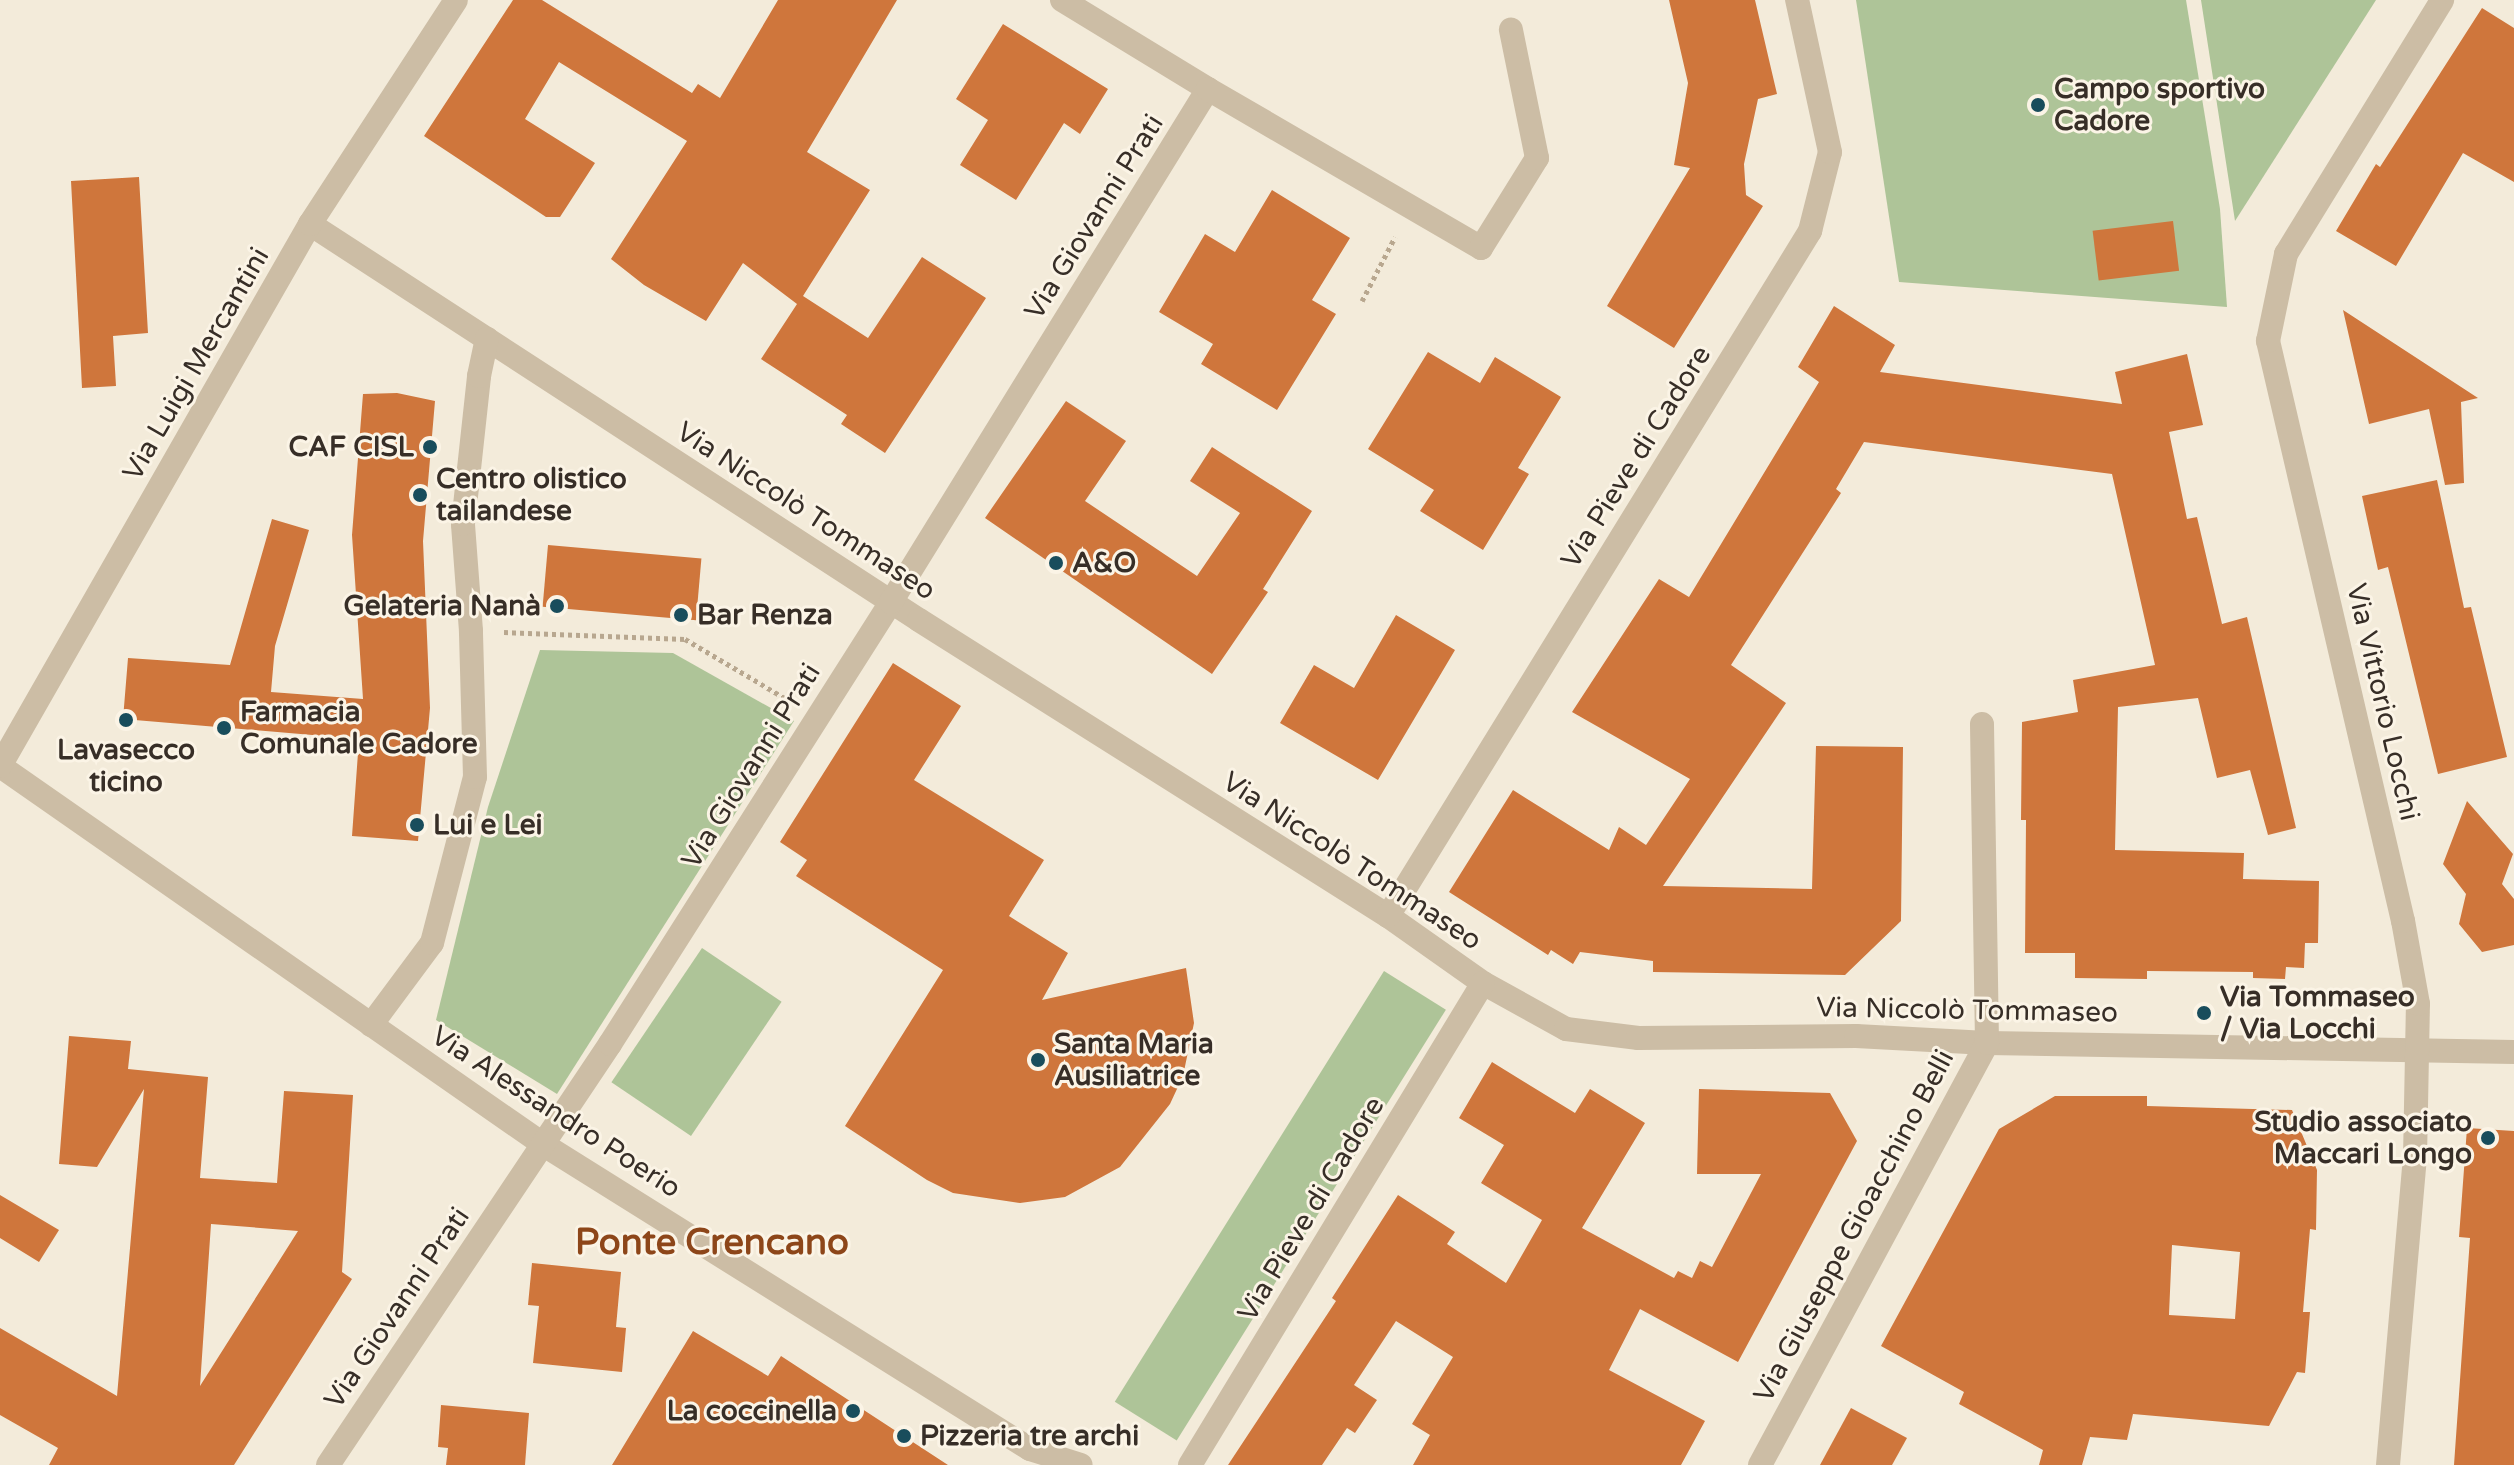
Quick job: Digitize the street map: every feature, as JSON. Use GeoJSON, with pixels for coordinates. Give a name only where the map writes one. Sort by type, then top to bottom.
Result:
{"type":"FeatureCollection","features":[{"type":"Feature","properties":{"kind":"street","name":"Via Luigi Mercantini"},"geometry":{"type":"LineString","coordinates":[[0,766],[310,224],[456,0]]}},
{"type":"Feature","properties":{"kind":"street"},"geometry":{"type":"LineString","coordinates":[[1062,0],[1481,248],[1537,158],[1511,30]]}},
{"type":"Feature","properties":{"kind":"street","name":"Via Pieve di Cadore"},"geometry":{"type":"LineString","coordinates":[[1388,916],[1810,231],[1830,152],[1797,0]]}},
{"type":"Feature","properties":{"kind":"street","name":"Via Vittorio Locchi"},"geometry":{"type":"LineString","coordinates":[[2388,1465],[2415,1158],[2418,1004],[2403,921],[2268,341],[2286,254],[2442,0]]}},
{"type":"Feature","properties":{"kind":"street","name":"Via Giovanni Prati"},"geometry":{"type":"LineString","coordinates":[[328,1465],[544,1145],[818,717],[1208,89]]}},
{"type":"Feature","properties":{"kind":"street","name":"Via Niccolò Tommaseo"},"geometry":{"type":"LineString","coordinates":[[310,224],[891,602],[1388,916],[1483,983],[1566,1029],[1638,1038],[1856,1036],[1987,1043],[2514,1052]]}},
{"type":"Feature","properties":{"kind":"street"},"geometry":{"type":"LineString","coordinates":[[371,1025],[432,943],[475,777],[471,631],[463,524],[479,376],[487,339]]}},
{"type":"Feature","properties":{"kind":"street","name":"Via Giuseppe Gioacchino Belli"},"geometry":{"type":"LineString","coordinates":[[1760,1465],[1987,1043],[1982,724]]}},
{"type":"Feature","properties":{"kind":"street","name":"Via Alessandro Poerio"},"geometry":{"type":"LineString","coordinates":[[0,766],[544,1145],[1026,1457],[1081,1465]]}},
{"type":"Feature","properties":{"kind":"street","name":"Via Pieve di Cadore"},"geometry":{"type":"LineString","coordinates":[[1190,1465],[1483,983]]}},
{"type":"Feature","properties":{"kind":"path"},"geometry":{"type":"LineString","coordinates":[[1362,301],[1410,208]]}},
{"type":"Feature","properties":{"kind":"path"},"geometry":{"type":"LineString","coordinates":[[471,631],[685,639],[818,717]]}},
{"type":"Feature","properties":{"kind":"green space","name":"Campo sportivo Cadore"},"geometry":{"type":"Polygon","coordinates":[[[1856,0],[2186,0],[2220,209],[2227,307],[1899,282],[1856,0]]]}},
{"type":"Feature","properties":{"kind":"green space"},"geometry":{"type":"Polygon","coordinates":[[[2201,0],[2376,0],[2235,221],[2201,0]]]}},
{"type":"Feature","properties":{"kind":"green space"},"geometry":{"type":"Polygon","coordinates":[[[540,650],[673,653],[794,721],[557,1094],[436,1020],[488,807],[540,650]]]}},
{"type":"Feature","properties":{"kind":"green space"},"geometry":{"type":"Polygon","coordinates":[[[702,948],[782,1002],[691,1136],[611,1082],[702,948]]]}},
{"type":"Feature","properties":{"kind":"green space"},"geometry":{"type":"Polygon","coordinates":[[[1384,971],[1446,1010],[1177,1440],[1115,1402],[1384,971]]]}},
{"type":"Feature","properties":{"kind":"building"},"geometry":{"type":"Polygon","coordinates":[[[513,0],[542,0],[692,93],[698,84],[720,98],[778,0],[897,0],[807,152],[870,190],[803,296],[868,338],[922,257],[986,298],[885,453],[841,424],[847,415],[761,359],[797,304],[743,263],[706,321],[644,285],[611,259],[687,141],[559,62],[525,119],[595,163],[560,217],[546,217],[424,136],[513,0]]]}},
{"type":"Feature","properties":{"kind":"building"},"geometry":{"type":"Polygon","coordinates":[[[1669,0],[1755,0],[1777,94],[1758,99],[1744,164],[1746,195],[1763,206],[1674,348],[1607,306],[1690,168],[1674,165],[1688,83],[1669,0]]]}},
{"type":"Feature","properties":{"kind":"building"},"geometry":{"type":"Polygon","coordinates":[[[2482,8],[2514,28],[2514,182],[2463,153],[2396,266],[2336,231],[2376,164],[2380,167],[2482,8]]]}},
{"type":"Feature","properties":{"kind":"building"},"geometry":{"type":"Polygon","coordinates":[[[1003,24],[1108,89],[1080,134],[1064,123],[1016,200],[960,165],[988,120],[956,99],[1003,24]]]}},
{"type":"Feature","properties":{"kind":"building"},"geometry":{"type":"Polygon","coordinates":[[[139,177],[148,333],[113,336],[116,386],[82,388],[71,181],[139,177]]]}},
{"type":"Feature","properties":{"kind":"building"},"geometry":{"type":"Polygon","coordinates":[[[1272,190],[1350,238],[1312,300],[1336,314],[1277,410],[1201,364],[1213,344],[1159,312],[1205,234],[1235,252],[1272,190]]]}},
{"type":"Feature","properties":{"kind":"building"},"geometry":{"type":"Polygon","coordinates":[[[2173,221],[2179,271],[2099,280],[2093,231],[2173,221]]]}},
{"type":"Feature","properties":{"kind":"building"},"geometry":{"type":"Polygon","coordinates":[[[1834,306],[1895,345],[1880,372],[2122,404],[2115,372],[2187,354],[2203,425],[2169,432],[2187,519],[2197,517],[2222,624],[2247,617],[2296,828],[2268,835],[2250,770],[2217,778],[2198,698],[2118,707],[2115,850],[2244,853],[2243,879],[2319,881],[2318,943],[2305,943],[2304,968],[2286,967],[2285,979],[2253,978],[2253,972],[2147,971],[2147,979],[2075,978],[2075,953],[2025,953],[2026,820],[2021,820],[2022,722],[2078,712],[2073,680],[2155,665],[2112,474],[1864,442],[1836,489],[1841,493],[1731,665],[1786,703],[1663,886],[1812,889],[1816,746],[1903,747],[1901,921],[1845,975],[1653,972],[1653,961],[1580,952],[1573,964],[1551,950],[1548,955],[1449,892],[1513,790],[1609,850],[1619,827],[1646,845],[1690,779],[1572,712],[1659,579],[1689,597],[1819,382],[1798,367],[1834,306]]]}},
{"type":"Feature","properties":{"kind":"building"},"geometry":{"type":"Polygon","coordinates":[[[2343,310],[2478,398],[2461,402],[2464,483],[2445,485],[2429,409],[2369,424],[2343,310]]]}},
{"type":"Feature","properties":{"kind":"building"},"geometry":{"type":"Polygon","coordinates":[[[1428,352],[1480,383],[1495,357],[1561,397],[1518,468],[1529,474],[1483,550],[1420,511],[1434,490],[1368,449],[1428,352]]]}},
{"type":"Feature","properties":{"kind":"building"},"geometry":{"type":"Polygon","coordinates":[[[397,393],[435,401],[423,541],[430,708],[418,841],[352,836],[359,739],[123,719],[128,658],[230,665],[272,519],[309,530],[275,646],[271,692],[363,699],[352,535],[363,394],[397,393]]]}},
{"type":"Feature","properties":{"kind":"building"},"geometry":{"type":"Polygon","coordinates":[[[1066,401],[1126,441],[1085,501],[1197,576],[1240,513],[1190,481],[1212,447],[1312,511],[1263,589],[1268,592],[1212,674],[985,518],[1066,401]]]}},
{"type":"Feature","properties":{"kind":"building"},"geometry":{"type":"Polygon","coordinates":[[[2437,480],[2464,608],[2471,607],[2507,757],[2438,774],[2388,567],[2378,570],[2362,496],[2437,480]]]}},
{"type":"Feature","properties":{"kind":"building"},"geometry":{"type":"Polygon","coordinates":[[[548,545],[701,558],[696,620],[543,607],[548,545]]]}},
{"type":"Feature","properties":{"kind":"building"},"geometry":{"type":"Polygon","coordinates":[[[1396,615],[1455,650],[1378,780],[1280,723],[1314,665],[1354,688],[1396,615]]]}},
{"type":"Feature","properties":{"kind":"building"},"geometry":{"type":"Polygon","coordinates":[[[893,663],[961,706],[914,780],[1044,860],[1009,916],[1068,953],[1042,1000],[1186,968],[1194,1023],[1183,1076],[1170,1104],[1120,1167],[1065,1197],[1020,1203],[953,1193],[927,1180],[845,1126],[943,970],[796,876],[807,860],[780,842],[893,663]]]}},
{"type":"Feature","properties":{"kind":"building"},"geometry":{"type":"Polygon","coordinates":[[[2467,801],[2513,854],[2502,884],[2514,899],[2514,945],[2482,952],[2459,924],[2466,894],[2443,864],[2467,801]]]}},
{"type":"Feature","properties":{"kind":"building"},"geometry":{"type":"Polygon","coordinates":[[[69,1036],[131,1041],[128,1069],[208,1077],[200,1178],[277,1183],[284,1091],[353,1095],[342,1272],[352,1279],[234,1465],[49,1465],[58,1448],[0,1415],[0,1328],[117,1396],[144,1089],[97,1167],[59,1164],[69,1036]],[[211,1224],[200,1386],[298,1231],[211,1224]]]}},
{"type":"Feature","properties":{"kind":"building"},"geometry":{"type":"Polygon","coordinates":[[[1492,1062],[1575,1113],[1590,1089],[1645,1123],[1582,1228],[1674,1278],[1678,1271],[1692,1278],[1700,1261],[1712,1267],[1761,1174],[1697,1174],[1699,1089],[1830,1093],[1857,1141],[1738,1362],[1640,1309],[1609,1370],[1705,1421],[1681,1465],[1413,1465],[1430,1435],[1412,1424],[1453,1357],[1396,1321],[1354,1385],[1377,1400],[1355,1433],[1347,1428],[1322,1465],[1228,1465],[1336,1301],[1332,1298],[1398,1195],[1455,1232],[1447,1244],[1506,1283],[1542,1220],[1481,1183],[1504,1145],[1459,1118],[1492,1062]]]}},
{"type":"Feature","properties":{"kind":"building"},"geometry":{"type":"Polygon","coordinates":[[[2055,1096],[2147,1096],[2147,1106],[2292,1110],[2317,1170],[2316,1230],[2310,1229],[2303,1312],[2310,1312],[2305,1373],[2297,1372],[2269,1426],[2133,1414],[2127,1440],[2090,1437],[2082,1465],[2039,1465],[2043,1450],[1959,1404],[1964,1392],[1881,1346],[1999,1129],[2055,1096]],[[2172,1245],[2169,1315],[2235,1319],[2240,1252],[2172,1245]]]}},
{"type":"Feature","properties":{"kind":"building"},"geometry":{"type":"Polygon","coordinates":[[[2467,1128],[2514,1131],[2514,1465],[2454,1465],[2470,1238],[2459,1237],[2467,1128]]]}},
{"type":"Feature","properties":{"kind":"building"},"geometry":{"type":"Polygon","coordinates":[[[0,1195],[59,1230],[39,1262],[0,1238],[0,1195]]]}},
{"type":"Feature","properties":{"kind":"building"},"geometry":{"type":"Polygon","coordinates":[[[532,1263],[621,1272],[616,1327],[626,1328],[622,1372],[533,1363],[539,1306],[528,1305],[532,1263]]]}},
{"type":"Feature","properties":{"kind":"building"},"geometry":{"type":"Polygon","coordinates":[[[693,1331],[768,1376],[781,1356],[948,1465],[612,1465],[693,1331]]]}},
{"type":"Feature","properties":{"kind":"building"},"geometry":{"type":"Polygon","coordinates":[[[441,1405],[529,1413],[525,1465],[446,1465],[448,1448],[438,1447],[441,1405]]]}},
{"type":"Feature","properties":{"kind":"building"},"geometry":{"type":"Polygon","coordinates":[[[1851,1408],[1907,1438],[1892,1465],[1820,1465],[1851,1408]]]}},
{"type":"Feature","properties":{"kind":"place","name":"Campo sportivo Cadore"},"geometry":{"type":"Point","coordinates":[2038,105]}},
{"type":"Feature","properties":{"kind":"place","name":"CAF CISL"},"geometry":{"type":"Point","coordinates":[430,447]}},
{"type":"Feature","properties":{"kind":"place","name":"Centro olistico tailandese"},"geometry":{"type":"Point","coordinates":[420,495]}},
{"type":"Feature","properties":{"kind":"place","name":"A&O"},"geometry":{"type":"Point","coordinates":[1056,563]}},
{"type":"Feature","properties":{"kind":"place","name":"Gelateria Nanà"},"geometry":{"type":"Point","coordinates":[557,606]}},
{"type":"Feature","properties":{"kind":"place","name":"Bar Renza"},"geometry":{"type":"Point","coordinates":[681,615]}},
{"type":"Feature","properties":{"kind":"place","name":"Lavasecco ticino"},"geometry":{"type":"Point","coordinates":[126,720]}},
{"type":"Feature","properties":{"kind":"place","name":"Farmacia Comunale Cadore"},"geometry":{"type":"Point","coordinates":[224,728]}},
{"type":"Feature","properties":{"kind":"place","name":"Lui e Lei"},"geometry":{"type":"Point","coordinates":[417,825]}},
{"type":"Feature","properties":{"kind":"place","name":"Via Tommaseo / Via Locchi"},"geometry":{"type":"Point","coordinates":[2204,1013]}},
{"type":"Feature","properties":{"kind":"place","name":"Santa Maria Ausiliatrice"},"geometry":{"type":"Point","coordinates":[1038,1060]}},
{"type":"Feature","properties":{"kind":"place","name":"Studio associato Maccari Longo"},"geometry":{"type":"Point","coordinates":[2488,1138]}},
{"type":"Feature","properties":{"kind":"place","name":"La coccinella"},"geometry":{"type":"Point","coordinates":[853,1411]}},
{"type":"Feature","properties":{"kind":"place","name":"Pizzeria tre archi"},"geometry":{"type":"Point","coordinates":[904,1436]}},
{"type":"Feature","properties":{"kind":"district","name":"Ponte Crencano"},"geometry":{"type":"Point","coordinates":[712,1243]}}]}
